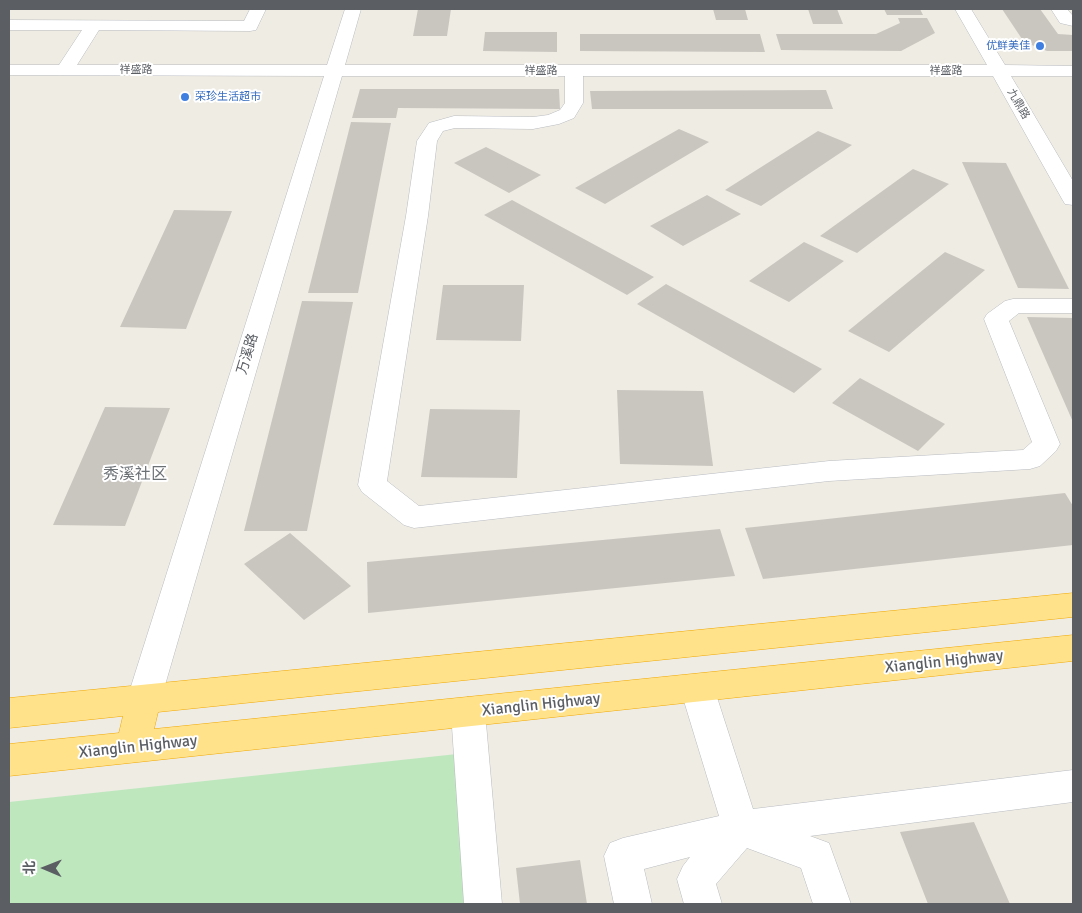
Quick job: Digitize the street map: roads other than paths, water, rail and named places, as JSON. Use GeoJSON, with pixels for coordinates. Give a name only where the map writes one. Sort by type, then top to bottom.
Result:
{"type":"FeatureCollection","features":[{"type":"Feature","properties":{"kind":"highway"},"geometry":{"type":"LineString","coordinates":[[9,713],[1073,605]]}},
{"type":"Feature","properties":{"kind":"highway","name":"Xianglin Highway"},"geometry":{"type":"LineString","coordinates":[[9,760],[1073,648]]}},
{"type":"Feature","properties":{"kind":"highway"},"geometry":{"type":"LineString","coordinates":[[133,747],[144,699]]}},
{"type":"Feature","properties":{"kind":"street"},"geometry":{"type":"LineString","coordinates":[[9,25],[250,26],[258,9]]}},
{"type":"Feature","properties":{"kind":"street","name":"万溪路"},"geometry":{"type":"LineString","coordinates":[[144,699],[353,9]]}},
{"type":"Feature","properties":{"kind":"street","name":"九鼎路"},"geometry":{"type":"LineString","coordinates":[[963,9],[1073,199]]}},
{"type":"Feature","properties":{"kind":"street"},"geometry":{"type":"LineString","coordinates":[[1059,9],[1066,19],[1073,21]]}},
{"type":"Feature","properties":{"kind":"street"},"geometry":{"type":"LineString","coordinates":[[64,70],[94,26]]}},
{"type":"Feature","properties":{"kind":"street","name":"祥盛路"},"geometry":{"type":"LineString","coordinates":[[9,70],[1073,71]]}},
{"type":"Feature","properties":{"kind":"street"},"geometry":{"type":"LineString","coordinates":[[574,71],[574,103],[567,114],[552,120],[533,123],[454,122],[436,127],[427,141],[417,216],[372,485],[414,517],[829,471],[1030,459],[1046,444],[996,320],[1012,306],[1073,306]]}},
{"type":"Feature","properties":{"kind":"street"},"geometry":{"type":"LineString","coordinates":[[697,688],[741,828]]}},
{"type":"Feature","properties":{"kind":"street"},"geometry":{"type":"LineString","coordinates":[[468,712],[484,904]]}},
{"type":"Feature","properties":{"kind":"street"},"geometry":{"type":"LineString","coordinates":[[632,904],[623,856],[741,828],[1073,786]]}},
{"type":"Feature","properties":{"kind":"street"},"geometry":{"type":"LineString","coordinates":[[703,904],[696,879],[741,828]]}},
{"type":"Feature","properties":{"kind":"street"},"geometry":{"type":"LineString","coordinates":[[741,828],[816,856],[832,904]]}},
{"type":"Feature","properties":{"kind":"place","name":"优鲜美佳"},"geometry":{"type":"Point","coordinates":[1040,46]}},
{"type":"Feature","properties":{"kind":"place","name":"荣珍生活超市"},"geometry":{"type":"Point","coordinates":[185,97]}},
{"type":"Feature","properties":{"kind":"district","name":"秀溪社区"},"geometry":{"type":"Point","coordinates":[135,475]}}]}
